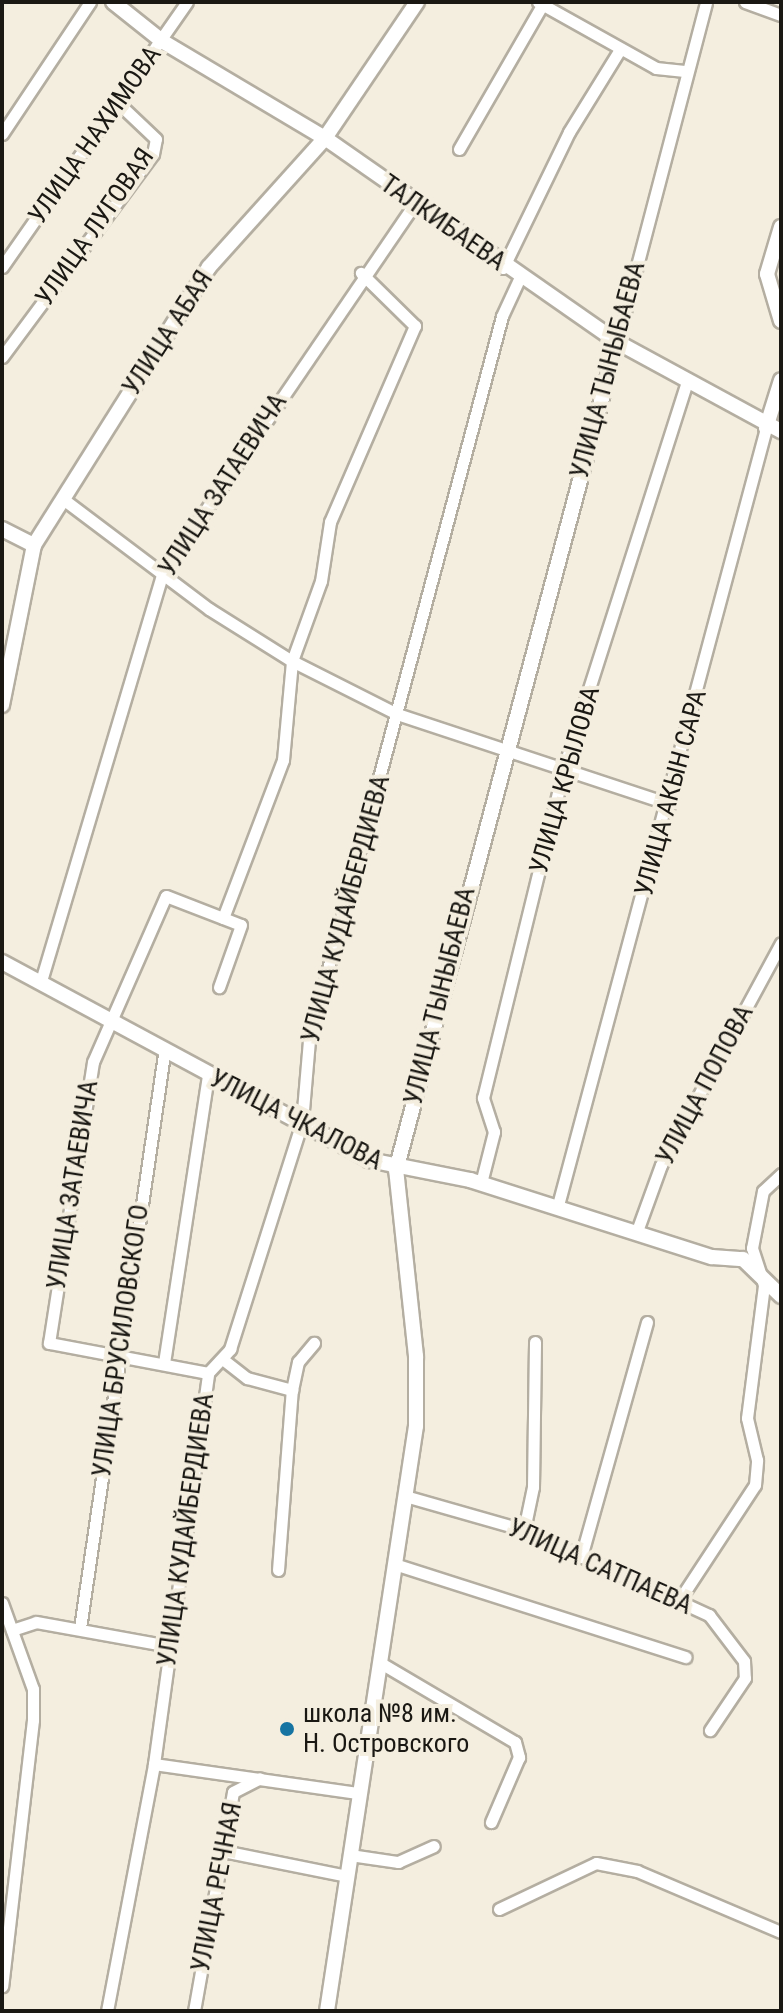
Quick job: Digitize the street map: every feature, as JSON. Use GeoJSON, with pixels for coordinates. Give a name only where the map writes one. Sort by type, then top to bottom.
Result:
{"type":"FeatureCollection","features":[{"type":"Feature","properties":{"kind":"street"},"geometry":{"type":"LineString","coordinates":[[2,134],[90,2]]}},
{"type":"Feature","properties":{"kind":"street","name":"ТАЛКИБАЕВА"},"geometry":{"type":"LineString","coordinates":[[113,2],[162,41],[325,138],[503,268],[617,342],[774,430]]}},
{"type":"Feature","properties":{"kind":"street","name":"УЛИЦА НАХИМОВА"},"geometry":{"type":"LineString","coordinates":[[2,267],[187,2]]}},
{"type":"Feature","properties":{"kind":"street","name":"УЛИЦА АБАЯ"},"geometry":{"type":"LineString","coordinates":[[2,705],[34,545],[209,267],[325,138],[417,2]]}},
{"type":"Feature","properties":{"kind":"street","name":"УЛИЦА ТЫНЫБАЕВА"},"geometry":{"type":"LineString","coordinates":[[327,2011],[405,1496],[416,1356],[396,1170],[504,746],[617,342],[706,2]]}},
{"type":"Feature","properties":{"kind":"street"},"geometry":{"type":"LineString","coordinates":[[745,2],[781,15]]}},
{"type":"Feature","properties":{"kind":"street"},"geometry":{"type":"LineString","coordinates":[[459,149],[540,3],[619,51],[656,68],[687,71]]}},
{"type":"Feature","properties":{"kind":"street"},"geometry":{"type":"LineString","coordinates":[[503,268],[569,132],[619,51]]}},
{"type":"Feature","properties":{"kind":"street","name":"УЛИЦА ЛУГОВАЯ"},"geometry":{"type":"LineString","coordinates":[[2,357],[153,154],[156,139],[118,103]]}},
{"type":"Feature","properties":{"kind":"street","name":"УЛИЦА ЗАТАЕВИЧА"},"geometry":{"type":"LineString","coordinates":[[41,981],[162,574],[361,273],[414,204]]}},
{"type":"Feature","properties":{"kind":"street"},"geometry":{"type":"LineString","coordinates":[[781,227],[767,274],[781,321]]}},
{"type":"Feature","properties":{"kind":"street"},"geometry":{"type":"LineString","coordinates":[[223,918],[283,760],[292,661],[321,581],[330,522],[415,326],[361,273]]}},
{"type":"Feature","properties":{"kind":"street","name":"УЛИЦА КУДАЙБЕРДИЕВА"},"geometry":{"type":"LineString","coordinates":[[107,2011],[154,1764],[208,1373],[225,1361],[302,1122],[309,1040],[502,316],[520,277]]}},
{"type":"Feature","properties":{"kind":"street","name":"УЛИЦА АКЫН САРА"},"geometry":{"type":"LineString","coordinates":[[558,1205],[774,430],[781,380]]}},
{"type":"Feature","properties":{"kind":"street","name":"УЛИЦА КРЫЛОВА"},"geometry":{"type":"LineString","coordinates":[[481,1183],[494,1132],[483,1098],[564,767],[687,382]]}},
{"type":"Feature","properties":{"kind":"street"},"geometry":{"type":"LineString","coordinates":[[63,499],[162,574],[292,661],[397,714],[504,746],[669,804]]}},
{"type":"Feature","properties":{"kind":"street"},"geometry":{"type":"LineString","coordinates":[[2,529],[34,545]]}},
{"type":"Feature","properties":{"kind":"street"},"geometry":{"type":"LineString","coordinates":[[108,1021],[166,896],[241,925],[219,987]]}},
{"type":"Feature","properties":{"kind":"street","name":"УЛИЦА ПОПОВА"},"geometry":{"type":"LineString","coordinates":[[637,1231],[661,1165],[781,943]]}},
{"type":"Feature","properties":{"kind":"street","name":"УЛИЦА ЧКАЛОВА"},"geometry":{"type":"LineString","coordinates":[[2,962],[41,981],[164,1054],[396,1170],[481,1183],[558,1205],[712,1257],[743,1259],[764,1285],[781,1296]]}},
{"type":"Feature","properties":{"kind":"street","name":"УЛИЦА ЗАТАЕВИЧА"},"geometry":{"type":"LineString","coordinates":[[108,1021],[93,1062],[49,1343],[56,1349],[117,1356]]}},
{"type":"Feature","properties":{"kind":"street","name":"УЛИЦА БРУСИЛОВСКОГО"},"geometry":{"type":"LineString","coordinates":[[80,1628],[117,1356],[164,1054]]}},
{"type":"Feature","properties":{"kind":"street"},"geometry":{"type":"LineString","coordinates":[[164,1363],[208,1076]]}},
{"type":"Feature","properties":{"kind":"street"},"geometry":{"type":"LineString","coordinates":[[678,1602],[755,1485],[757,1460],[747,1418],[764,1285],[752,1248],[756,1214],[763,1191],[781,1174]]}},
{"type":"Feature","properties":{"kind":"street"},"geometry":{"type":"LineString","coordinates":[[581,1557],[647,1322]]}},
{"type":"Feature","properties":{"kind":"street"},"geometry":{"type":"LineString","coordinates":[[524,1530],[533,1487],[535,1342]]}},
{"type":"Feature","properties":{"kind":"street"},"geometry":{"type":"LineString","coordinates":[[278,1570],[292,1390],[298,1362],[314,1343]]}},
{"type":"Feature","properties":{"kind":"street"},"geometry":{"type":"LineString","coordinates":[[117,1356],[208,1373]]}},
{"type":"Feature","properties":{"kind":"street"},"geometry":{"type":"LineString","coordinates":[[225,1361],[247,1378],[292,1390]]}},
{"type":"Feature","properties":{"kind":"street","name":"УЛИЦА САТПАЕВА"},"geometry":{"type":"LineString","coordinates":[[405,1496],[524,1530],[709,1615],[744,1661],[745,1678],[710,1730]]}},
{"type":"Feature","properties":{"kind":"street","name":"УЛИЦА САТПАЕВА"},"geometry":{"type":"LineString","coordinates":[[394,1564],[686,1657]]}},
{"type":"Feature","properties":{"kind":"street"},"geometry":{"type":"LineString","coordinates":[[2,1986],[33,1720],[33,1689],[3,1607]]}},
{"type":"Feature","properties":{"kind":"street"},"geometry":{"type":"LineString","coordinates":[[12,1630],[36,1622],[170,1646]]}},
{"type":"Feature","properties":{"kind":"street"},"geometry":{"type":"LineString","coordinates":[[379,1662],[515,1742],[519,1757],[491,1822]]}},
{"type":"Feature","properties":{"kind":"street"},"geometry":{"type":"LineString","coordinates":[[154,1764],[359,1793]]}},
{"type":"Feature","properties":{"kind":"street","name":"УЛИЦА РЕЧНАЯ"},"geometry":{"type":"LineString","coordinates":[[194,2011],[233,1792],[260,1778]]}},
{"type":"Feature","properties":{"kind":"street"},"geometry":{"type":"LineString","coordinates":[[350,1855],[398,1862],[434,1846]]}},
{"type":"Feature","properties":{"kind":"street"},"geometry":{"type":"LineString","coordinates":[[223,1851],[347,1876]]}},
{"type":"Feature","properties":{"kind":"street"},"geometry":{"type":"LineString","coordinates":[[499,1909],[596,1863],[637,1871],[781,1932]]}},
{"type":"Feature","properties":{"kind":"place","name":"школа №8 им. Н. Островского"},"geometry":{"type":"Point","coordinates":[287,1729]}}]}
